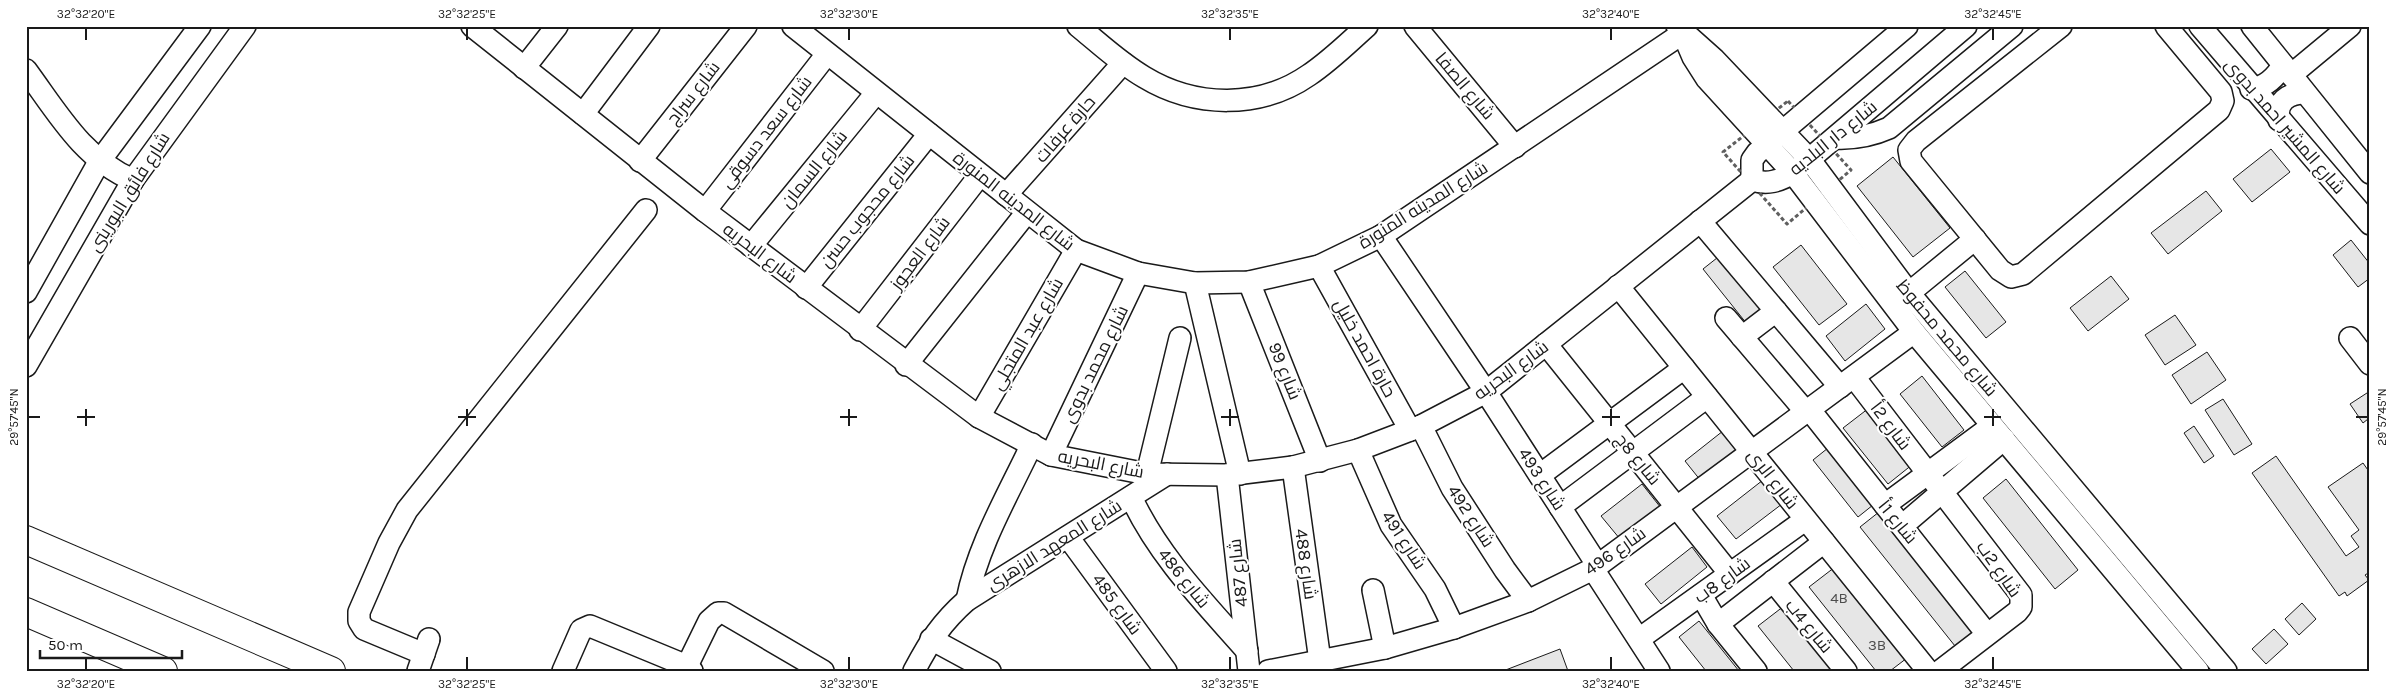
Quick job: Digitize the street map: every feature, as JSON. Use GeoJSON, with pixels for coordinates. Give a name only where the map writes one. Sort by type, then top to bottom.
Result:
{"type":"FeatureCollection","features":[{"type":"Feature","properties":{"kind":"main road"},"geometry":{"type":"LineString","coordinates":[[26,540],[272,658],[331,671]]}},
{"type":"Feature","properties":{"kind":"main road"},"geometry":{"type":"LineString","coordinates":[[26,612],[163,671]]}},
{"type":"Feature","properties":{"kind":"street","name":"شارع فائق البورينى"},"geometry":{"type":"LineString","coordinates":[[26,292],[99,162],[200,26]]}},
{"type":"Feature","properties":{"kind":"street","name":"شارع فائق البورينى"},"geometry":{"type":"LineString","coordinates":[[26,366],[133,180],[245,26]]}},
{"type":"Feature","properties":{"kind":"street","name":"شارع البحريه"},"geometry":{"type":"LineString","coordinates":[[473,26],[705,212],[906,365],[978,417],[1051,455],[1157,474],[1234,474],[1293,467],[1358,450],[1416,428],[1486,392],[1752,180]]}},
{"type":"Feature","properties":{"kind":"street"},"geometry":{"type":"LineString","coordinates":[[524,68],[557,26]]}},
{"type":"Feature","properties":{"kind":"street"},"geometry":{"type":"LineString","coordinates":[[583,114],[649,26]]}},
{"type":"Feature","properties":{"kind":"street","name":"شارع سراج"},"geometry":{"type":"LineString","coordinates":[[640,161],[746,26]]}},
{"type":"Feature","properties":{"kind":"street","name":"شارع المدينه المنورة"},"geometry":{"type":"LineString","coordinates":[[793,26],[1076,250],[1138,273],[1195,283],[1249,282],[1319,266],[1381,236],[1515,146],[1680,30]]}},
{"type":"Feature","properties":{"kind":"street"},"geometry":{"type":"LineString","coordinates":[[1078,26],[1123,63],[1170,91],[1198,99],[1227,101],[1255,98],[1283,90],[1308,76],[1367,26]]}},
{"type":"Feature","properties":{"kind":"street","name":"شارع الصفا"},"geometry":{"type":"LineString","coordinates":[[1415,26],[1515,146]]}},
{"type":"Feature","properties":{"kind":"street","name":"شارع دار البلديه"},"geometry":{"type":"LineString","coordinates":[[1907,26],[1774,138],[1752,160],[1752,180],[1762,183],[1774,182],[1793,173],[1966,26]]}},
{"type":"Feature","properties":{"kind":"street"},"geometry":{"type":"LineString","coordinates":[[1835,138],[1854,139],[1872,135],[1889,128],[2012,26]]}},
{"type":"Feature","properties":{"kind":"street"},"geometry":{"type":"LineString","coordinates":[[2061,26],[1916,141],[1909,150],[1912,161],[1975,239],[2005,274],[2017,277],[2220,110],[2223,101],[2221,92],[2166,26]]}},
{"type":"Feature","properties":{"kind":"street","name":"شارع المشير احمد بدوى"},"geometry":{"type":"LineString","coordinates":[[2200,26],[2251,88],[2370,224]]}},
{"type":"Feature","properties":{"kind":"street","name":"شارع المشير احمد بدوى"},"geometry":{"type":"LineString","coordinates":[[2252,26],[2370,173]]}},
{"type":"Feature","properties":{"kind":"street"},"geometry":{"type":"LineString","coordinates":[[2251,88],[2266,84],[2350,26]]}},
{"type":"Feature","properties":{"kind":"street","name":"شارع محمد محفوظ"},"geometry":{"type":"LineString","coordinates":[[1680,30],[1714,59],[1774,138],[1793,173],[1879,270],[1909,293],[2226,671]]}},
{"type":"Feature","properties":{"kind":"street","name":"شارع سعد دسوقي"},"geometry":{"type":"LineString","coordinates":[[705,212],[827,54]]}},
{"type":"Feature","properties":{"kind":"street","name":"حارة عرفات"},"geometry":{"type":"LineString","coordinates":[[1006,195],[1123,63]]}},
{"type":"Feature","properties":{"kind":"street"},"geometry":{"type":"LineString","coordinates":[[26,70],[82,146],[99,162],[114,172],[133,180]]}},
{"type":"Feature","properties":{"kind":"street","name":"شارع السمان"},"geometry":{"type":"LineString","coordinates":[[752,246],[876,93]]}},
{"type":"Feature","properties":{"kind":"street"},"geometry":{"type":"LineString","coordinates":[[2279,120],[2277,112],[2280,103],[2287,96],[2305,93]]}},
{"type":"Feature","properties":{"kind":"street","name":"شارع محجوب حسن"},"geometry":{"type":"LineString","coordinates":[[806,288],[928,134]]}},
{"type":"Feature","properties":{"kind":"street","name":"شارع محمد محفوظ"},"geometry":{"type":"LineString","coordinates":[[1774,138],[1810,160],[1879,270],[1914,332],[2198,671]]}},
{"type":"Feature","properties":{"kind":"street","name":"شارع العجوز"},"geometry":{"type":"LineString","coordinates":[[860,330],[980,175]]}},
{"type":"Feature","properties":{"kind":"street"},"geometry":{"type":"LineString","coordinates":[[423,654],[364,629],[359,621],[359,612],[397,526],[407,510],[646,210]]}},
{"type":"Feature","properties":{"kind":"street"},"geometry":{"type":"LineString","coordinates":[[906,365],[1027,212]]}},
{"type":"Feature","properties":{"kind":"street","name":"شارع 2أ"},"geometry":{"type":"LineString","coordinates":[[1700,221],[1776,311],[1847,382],[1927,474]]}},
{"type":"Feature","properties":{"kind":"street","name":"شارع 493"},"geometry":{"type":"LineString","coordinates":[[1381,236],[1540,475],[1659,671]]}},
{"type":"Feature","properties":{"kind":"street"},"geometry":{"type":"LineString","coordinates":[[1909,293],[1975,239]]}},
{"type":"Feature","properties":{"kind":"street","name":"شارع عبد المتجلي"},"geometry":{"type":"LineString","coordinates":[[978,417],[1076,250]]}},
{"type":"Feature","properties":{"kind":"street","name":"حارة احمد خليل"},"geometry":{"type":"LineString","coordinates":[[1319,266],[1416,428]]}},
{"type":"Feature","properties":{"kind":"street","name":"شارع محمد بدوى"},"geometry":{"type":"LineString","coordinates":[[1051,455],[1138,273]]}},
{"type":"Feature","properties":{"kind":"street","name":"شارع 99"},"geometry":{"type":"LineString","coordinates":[[1249,282],[1320,461]]}},
{"type":"Feature","properties":{"kind":"street","name":"شارع 487"},"geometry":{"type":"LineString","coordinates":[[1195,283],[1234,474],[1248,661]]}},
{"type":"Feature","properties":{"kind":"street","name":"شارع الرى"},"geometry":{"type":"LineString","coordinates":[[1618,286],[1824,542],[1919,668]]}},
{"type":"Feature","properties":{"kind":"street"},"geometry":{"type":"LineString","coordinates":[[1742,337],[1776,311]]}},
{"type":"Feature","properties":{"kind":"street","name":"شارع 1أ"},"geometry":{"type":"LineString","coordinates":[[1726,318],[1808,410],[1988,634]]}},
{"type":"Feature","properties":{"kind":"street","name":"شارع 496"},"geometry":{"type":"LineString","coordinates":[[1268,671],[1317,665],[1454,628],[1528,601],[1595,568],[1914,332]]}},
{"type":"Feature","properties":{"kind":"street"},"geometry":{"type":"LineString","coordinates":[[1157,474],[1180,338]]}},
{"type":"Feature","properties":{"kind":"street"},"geometry":{"type":"LineString","coordinates":[[2350,338],[2370,364]]}},
{"type":"Feature","properties":{"kind":"street","name":"شارع 8ج"},"geometry":{"type":"LineString","coordinates":[[1546,344],[1730,574]]}},
{"type":"Feature","properties":{"kind":"street"},"geometry":{"type":"LineString","coordinates":[[1540,475],[1684,368]]}},
{"type":"Feature","properties":{"kind":"street"},"geometry":{"type":"LineString","coordinates":[[1560,507],[1707,397]]}},
{"type":"Feature","properties":{"kind":"street","name":"شارع 492"},"geometry":{"type":"LineString","coordinates":[[1416,428],[1452,488],[1528,601]]}},
{"type":"Feature","properties":{"kind":"street"},"geometry":{"type":"LineString","coordinates":[[1885,505],[1927,474],[1998,433]]}},
{"type":"Feature","properties":{"kind":"street"},"geometry":{"type":"LineString","coordinates":[[1902,526],[1942,493],[1998,433]]}},
{"type":"Feature","properties":{"kind":"street","name":"شارع المعهد الازهرى"},"geometry":{"type":"LineString","coordinates":[[967,600],[978,559],[1032,444]]}},
{"type":"Feature","properties":{"kind":"street","name":"شارع 491"},"geometry":{"type":"LineString","coordinates":[[1358,450],[1391,525],[1432,583],[1454,628]]}},
{"type":"Feature","properties":{"kind":"street","name":"شارع 488"},"geometry":{"type":"LineString","coordinates":[[1293,467],[1317,665]]}},
{"type":"Feature","properties":{"kind":"street","name":"شارع المعهد الازهرى"},"geometry":{"type":"LineString","coordinates":[[914,671],[931,639],[946,618],[967,600],[1132,497],[1157,474]]}},
{"type":"Feature","properties":{"kind":"street","name":"شارع 2ب"},"geometry":{"type":"LineString","coordinates":[[1927,474],[2021,595],[2021,607],[2017,612],[1940,671]]}},
{"type":"Feature","properties":{"kind":"street","name":"شارع 486"},"geometry":{"type":"LineString","coordinates":[[1132,497],[1144,524],[1162,554],[1248,661]]}},
{"type":"Feature","properties":{"kind":"street"},"geometry":{"type":"LineString","coordinates":[[2080,530],[2097,517]]}},
{"type":"Feature","properties":{"kind":"street","name":"شارع 8ب"},"geometry":{"type":"LineString","coordinates":[[1638,639],[1806,520]]}},
{"type":"Feature","properties":{"kind":"street","name":"شارع 485"},"geometry":{"type":"LineString","coordinates":[[1068,537],[1166,671]]}},
{"type":"Feature","properties":{"kind":"street"},"geometry":{"type":"LineString","coordinates":[[1718,624],[1824,542]]}},
{"type":"Feature","properties":{"kind":"street","name":"شارع 4ب"},"geometry":{"type":"LineString","coordinates":[[1773,581],[1846,671]]}},
{"type":"Feature","properties":{"kind":"street"},"geometry":{"type":"LineString","coordinates":[[1373,590],[1385,648]]}},
{"type":"Feature","properties":{"kind":"street"},"geometry":{"type":"LineString","coordinates":[[1701,595],[1718,624],[1756,671]]}},
{"type":"Feature","properties":{"kind":"street"},"geometry":{"type":"LineString","coordinates":[[563,671],[581,630],[590,626],[689,669],[709,621],[718,613],[724,613],[823,671]]}},
{"type":"Feature","properties":{"kind":"street"},"geometry":{"type":"LineString","coordinates":[[931,639],[990,671]]}},
{"type":"Feature","properties":{"kind":"building"},"geometry":{"type":"Polygon","coordinates":[[[2271,149],[2290,172],[2252,202],[2233,179],[2271,149]]]}},
{"type":"Feature","properties":{"kind":"building"},"geometry":{"type":"Polygon","coordinates":[[[1893,157],[1950,228],[1913,257],[1857,186],[1893,157]]]}},
{"type":"Feature","properties":{"kind":"building"},"geometry":{"type":"Polygon","coordinates":[[[2206,191],[2222,211],[2168,254],[2151,233],[2206,191]]]}},
{"type":"Feature","properties":{"kind":"building"},"geometry":{"type":"Polygon","coordinates":[[[2351,240],[2370,264],[2370,278],[2358,287],[2333,255],[2351,240]]]}},
{"type":"Feature","properties":{"kind":"building"},"geometry":{"type":"Polygon","coordinates":[[[1801,245],[1847,304],[1819,325],[1773,267],[1801,245]]]}},
{"type":"Feature","properties":{"kind":"building"},"geometry":{"type":"Polygon","coordinates":[[[1722,254],[1767,309],[1747,324],[1703,269],[1722,254]]]}},
{"type":"Feature","properties":{"kind":"building"},"geometry":{"type":"Polygon","coordinates":[[[1965,271],[2006,322],[1986,338],[1945,287],[1965,271]]]}},
{"type":"Feature","properties":{"kind":"building"},"geometry":{"type":"Polygon","coordinates":[[[2111,276],[2129,299],[2088,331],[2070,308],[2111,276]]]}},
{"type":"Feature","properties":{"kind":"building"},"geometry":{"type":"Polygon","coordinates":[[[1866,304],[1885,329],[1845,361],[1826,336],[1866,304]]]}},
{"type":"Feature","properties":{"kind":"building"},"geometry":{"type":"Polygon","coordinates":[[[2175,315],[2196,345],[2165,365],[2145,335],[2175,315]]]}},
{"type":"Feature","properties":{"kind":"building"},"geometry":{"type":"Polygon","coordinates":[[[2207,352],[2226,380],[2191,404],[2172,375],[2207,352]]]}},
{"type":"Feature","properties":{"kind":"building"},"geometry":{"type":"Polygon","coordinates":[[[1922,376],[1964,430],[1942,447],[1900,394],[1922,376]]]}},
{"type":"Feature","properties":{"kind":"building"},"geometry":{"type":"Polygon","coordinates":[[[2370,391],[2370,421],[2368,419],[2363,423],[2350,404],[2370,391]]]}},
{"type":"Feature","properties":{"kind":"building"},"geometry":{"type":"Polygon","coordinates":[[[2223,399],[2252,444],[2234,455],[2205,410],[2223,399]]]}},
{"type":"Feature","properties":{"kind":"building"},"geometry":{"type":"Polygon","coordinates":[[[1869,408],[1913,464],[1888,484],[1843,428],[1869,408]]]}},
{"type":"Feature","properties":{"kind":"building"},"geometry":{"type":"Polygon","coordinates":[[[2194,426],[2214,456],[2204,463],[2184,433],[2194,426]]]}},
{"type":"Feature","properties":{"kind":"building"},"geometry":{"type":"Polygon","coordinates":[[[1728,427],[1748,452],[1705,486],[1685,461],[1728,427]]]}},
{"type":"Feature","properties":{"kind":"building"},"geometry":{"type":"Polygon","coordinates":[[[1833,444],[1878,501],[1858,517],[1813,460],[1833,444]]]}},
{"type":"Feature","properties":{"kind":"building"},"geometry":{"type":"Polygon","coordinates":[[[2276,456],[2346,556],[2359,547],[2351,536],[2359,530],[2328,487],[2363,463],[2370,473],[2370,572],[2365,575],[2369,580],[2347,596],[2345,592],[2339,596],[2252,473],[2276,456]]]}},
{"type":"Feature","properties":{"kind":"building"},"geometry":{"type":"Polygon","coordinates":[[[2006,479],[2078,570],[2055,589],[1983,498],[2006,479]]]}},
{"type":"Feature","properties":{"kind":"building"},"geometry":{"type":"Polygon","coordinates":[[[1763,480],[1782,504],[1736,539],[1717,516],[1763,480]]]}},
{"type":"Feature","properties":{"kind":"building"},"geometry":{"type":"Polygon","coordinates":[[[1642,484],[1661,508],[1620,539],[1601,516],[1642,484]]]}},
{"type":"Feature","properties":{"kind":"building"},"geometry":{"type":"Polygon","coordinates":[[[1884,508],[1983,632],[1959,651],[1860,527],[1884,508]]]}},
{"type":"Feature","properties":{"kind":"building"},"geometry":{"type":"Polygon","coordinates":[[[1692,547],[1707,567],[1661,604],[1645,584],[1692,547]]]}},
{"type":"Feature","properties":{"kind":"building"},"geometry":{"type":"Polygon","coordinates":[[[1835,567],[1907,658],[1890,671],[1876,671],[1809,587],[1835,567]]]}},
{"type":"Feature","properties":{"kind":"building"},"geometry":{"type":"Polygon","coordinates":[[[2302,603],[2316,619],[2299,635],[2285,619],[2302,603]]]}},
{"type":"Feature","properties":{"kind":"building"},"geometry":{"type":"Polygon","coordinates":[[[1784,606],[1835,671],[1794,671],[1758,626],[1784,606]]]}},
{"type":"Feature","properties":{"kind":"building"},"geometry":{"type":"Polygon","coordinates":[[[1699,621],[1739,671],[1706,671],[1679,637],[1699,621]]]}},
{"type":"Feature","properties":{"kind":"building"},"geometry":{"type":"Polygon","coordinates":[[[2274,629],[2288,644],[2266,664],[2252,649],[2274,629]]]}},
{"type":"Feature","properties":{"kind":"building"},"geometry":{"type":"Polygon","coordinates":[[[1560,649],[1568,671],[1503,671],[1560,649]]]}}]}
